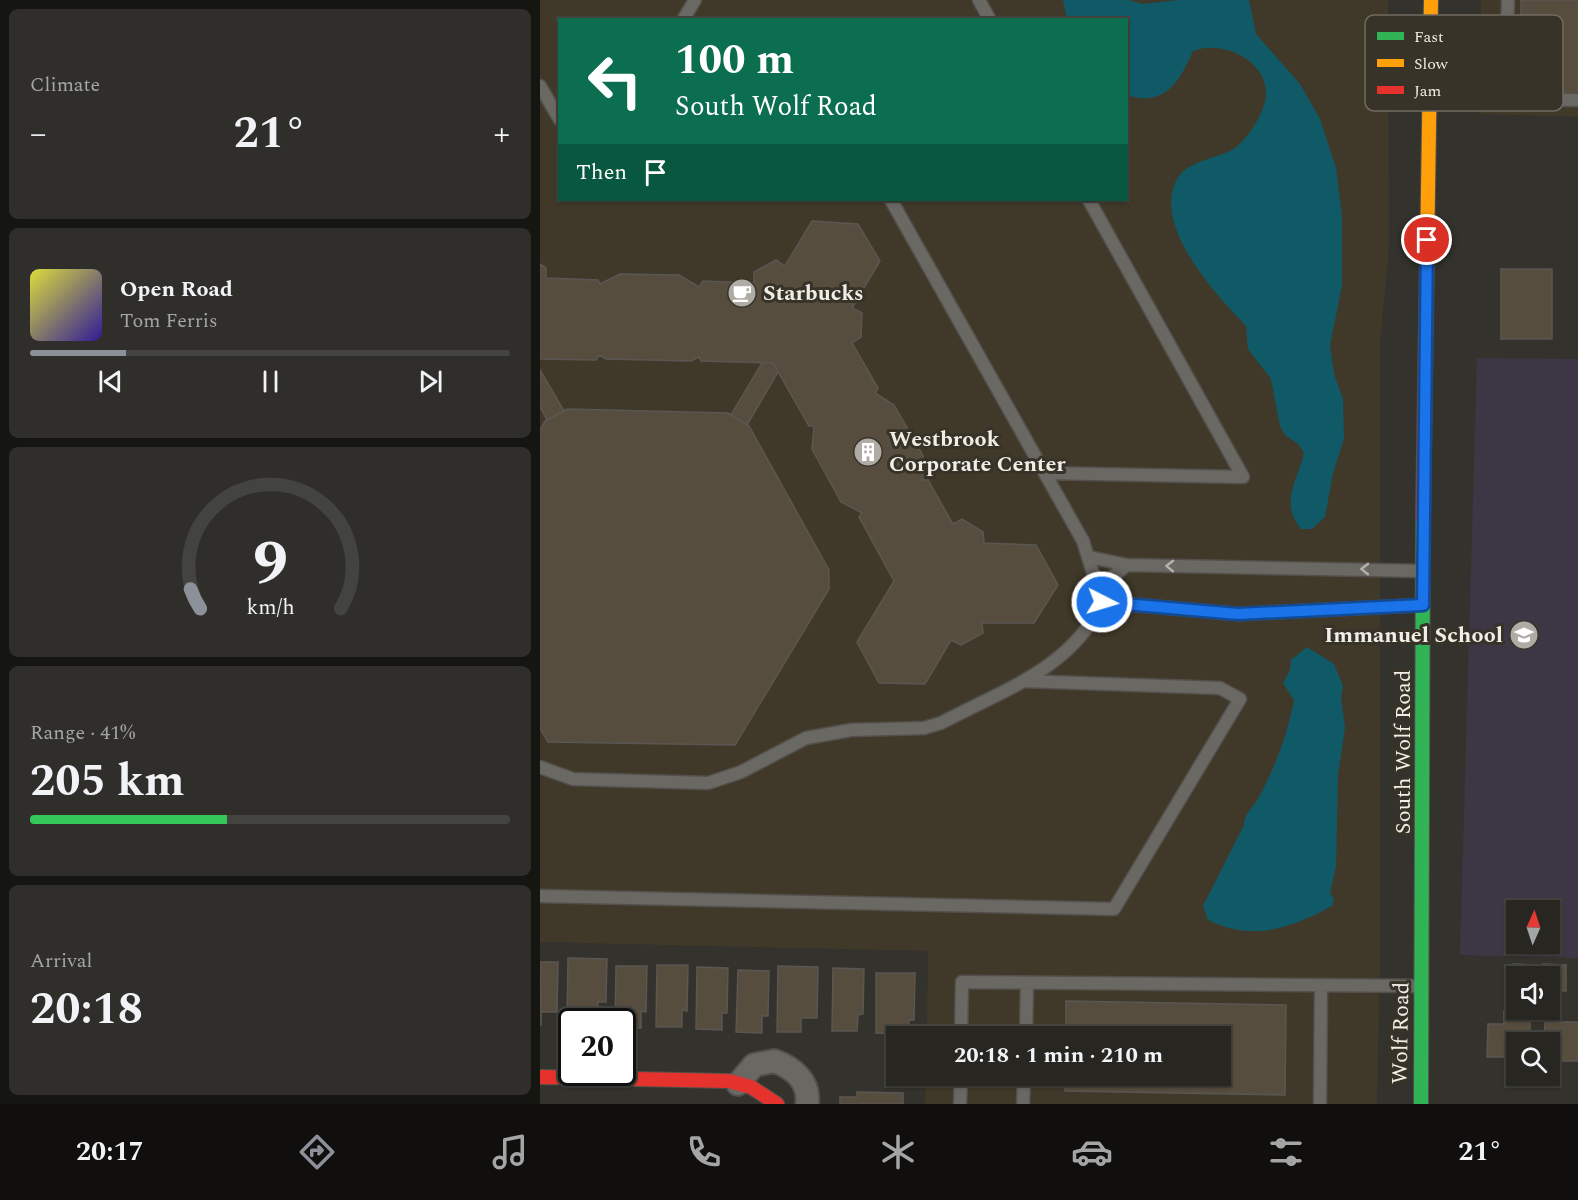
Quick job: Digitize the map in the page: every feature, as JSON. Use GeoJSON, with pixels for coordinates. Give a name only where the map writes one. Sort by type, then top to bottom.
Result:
{"type":"FeatureCollection","features":[{"type":"Feature","properties":{"kind":"main road","name":"South Wolf Road"},"geometry":{"type":"LineString","coordinates":[[1431,0],[1431,15]]}},
{"type":"Feature","properties":{"kind":"main road","name":"South Wolf Road"},"geometry":{"type":"LineString","coordinates":[[1422,963],[1423,605],[1429,111]]}},
{"type":"Feature","properties":{"kind":"main road","name":"Wolf Road"},"geometry":{"type":"LineString","coordinates":[[1421,1104],[1422,963]]}},
{"type":"Feature","properties":{"kind":"main road"},"geometry":{"type":"LineString","coordinates":[[540,1077],[729,1081],[762,1093],[777,1104]]}},
{"type":"Feature","properties":{"kind":"street"},"geometry":{"type":"LineString","coordinates":[[738,1084],[754,1065],[774,1061],[800,1077],[806,1085],[807,1104]]}},
{"type":"Feature","properties":{"kind":"lane"},"geometry":{"type":"LineString","coordinates":[[684,18],[695,0]]}},
{"type":"Feature","properties":{"kind":"lane"},"geometry":{"type":"LineString","coordinates":[[979,0],[989,18]]}},
{"type":"Feature","properties":{"kind":"lane"},"geometry":{"type":"LineString","coordinates":[[1507,15],[1508,0]]}},
{"type":"Feature","properties":{"kind":"lane"},"geometry":{"type":"LineString","coordinates":[[540,86],[558,117]]}},
{"type":"Feature","properties":{"kind":"lane"},"geometry":{"type":"LineString","coordinates":[[1563,100],[1578,100]]}},
{"type":"Feature","properties":{"kind":"lane"},"geometry":{"type":"LineString","coordinates":[[540,767],[573,779],[708,783],[741,772],[806,738],[851,730],[904,730],[933,726],[1022,681],[1059,659],[1075,644],[1094,619],[1102,602],[1083,541],[892,201]]}},
{"type":"Feature","properties":{"kind":"lane"},"geometry":{"type":"LineString","coordinates":[[1045,473],[1243,477],[1090,201]]}},
{"type":"Feature","properties":{"kind":"lane"},"geometry":{"type":"LineString","coordinates":[[1089,557],[1127,565],[1424,571]]}},
{"type":"Feature","properties":{"kind":"lane"},"geometry":{"type":"LineString","coordinates":[[1098,588],[1127,565]]}},
{"type":"Feature","properties":{"kind":"lane"},"geometry":{"type":"LineString","coordinates":[[1102,602],[1238,614],[1423,605]]}},
{"type":"Feature","properties":{"kind":"lane"},"geometry":{"type":"LineString","coordinates":[[540,896],[1114,909],[1240,699],[1220,688],[1022,681]]}},
{"type":"Feature","properties":{"kind":"lane"},"geometry":{"type":"LineString","coordinates":[[961,1026],[962,982],[1422,986]]}},
{"type":"Feature","properties":{"kind":"lane"},"geometry":{"type":"LineString","coordinates":[[1026,1026],[1027,983]]}},
{"type":"Feature","properties":{"kind":"lane"},"geometry":{"type":"LineString","coordinates":[[1320,1104],[1321,985]]}},
{"type":"Feature","properties":{"kind":"lane"},"geometry":{"type":"LineString","coordinates":[[960,1104],[961,1086]]}},
{"type":"Feature","properties":{"kind":"lane"},"geometry":{"type":"LineString","coordinates":[[1023,1104],[1024,1086]]}},
{"type":"Feature","properties":{"kind":"shaded area","name":"Westbrook Corporate Center"},"geometry":{"type":"Polygon","coordinates":[[[540,0],[1388,0],[1388,15],[1365,15],[1365,111],[1388,111],[1389,246],[1380,345],[1380,961],[1377,1104],[925,1104],[926,1086],[1231,1086],[1231,1026],[927,1026],[928,951],[540,942],[540,0]]]}},
{"type":"Feature","properties":{"kind":"shaded area"},"geometry":{"type":"Polygon","coordinates":[[[1481,0],[1578,0],[1578,117],[1480,114],[1480,111],[1563,111],[1563,15],[1481,15],[1481,0]]]}},
{"type":"Feature","properties":{"kind":"shaded area","name":"Immanuel School"},"geometry":{"type":"Polygon","coordinates":[[[1477,358],[1578,359],[1578,958],[1460,955],[1477,358]]]}},
{"type":"Feature","properties":{"kind":"water"},"geometry":{"type":"Polygon","coordinates":[[[1063,0],[1128,0],[1143,4],[1178,0],[1249,0],[1256,34],[1300,84],[1320,119],[1336,168],[1342,216],[1342,285],[1330,345],[1334,374],[1343,399],[1344,439],[1333,473],[1325,517],[1312,529],[1301,529],[1291,510],[1292,491],[1304,453],[1298,444],[1285,435],[1280,426],[1271,379],[1248,349],[1246,326],[1221,299],[1195,265],[1176,229],[1172,211],[1172,194],[1180,175],[1194,165],[1235,148],[1250,132],[1263,108],[1266,93],[1264,80],[1247,59],[1221,49],[1206,48],[1193,51],[1182,73],[1169,90],[1151,98],[1128,95],[1128,18],[1067,18],[1063,0]]]}},
{"type":"Feature","properties":{"kind":"water"},"geometry":{"type":"Polygon","coordinates":[[[1307,647],[1334,664],[1343,686],[1341,697],[1345,728],[1338,775],[1336,866],[1330,893],[1334,899],[1332,906],[1302,921],[1272,930],[1240,930],[1224,927],[1208,920],[1203,906],[1276,761],[1288,727],[1294,700],[1283,683],[1290,670],[1291,660],[1307,647]]]}},
{"type":"Feature","properties":{"kind":"building"},"geometry":{"type":"Polygon","coordinates":[[[1521,0],[1578,0],[1578,99],[1563,99],[1563,15],[1521,15],[1521,0]]]}},
{"type":"Feature","properties":{"kind":"building","name":"Westbrook Corporate Center"},"geometry":{"type":"Polygon","coordinates":[[[812,221],[858,224],[880,261],[852,308],[862,313],[861,337],[852,343],[878,388],[875,393],[894,405],[923,456],[923,480],[928,480],[953,524],[962,519],[983,532],[984,543],[1036,545],[1058,585],[1034,623],[982,623],[983,633],[961,645],[951,640],[925,684],[879,683],[857,642],[894,581],[859,517],[862,513],[841,502],[812,449],[814,426],[809,426],[773,363],[701,361],[699,357],[691,361],[606,359],[599,355],[596,360],[540,359],[540,264],[546,268],[546,278],[598,280],[600,284],[620,274],[679,275],[699,287],[703,281],[754,283],[754,272],[776,260],[785,266],[812,221]]]}},
{"type":"Feature","properties":{"kind":"building"},"geometry":{"type":"Polygon","coordinates":[[[1501,269],[1552,269],[1552,339],[1501,339],[1501,269]]]}},
{"type":"Feature","properties":{"kind":"building"},"geometry":{"type":"Polygon","coordinates":[[[762,363],[773,363],[778,372],[747,425],[731,415],[762,363]]]}},
{"type":"Feature","properties":{"kind":"building"},"geometry":{"type":"Polygon","coordinates":[[[540,370],[564,411],[547,420],[540,407],[540,370]]]}},
{"type":"Feature","properties":{"kind":"building"},"geometry":{"type":"Polygon","coordinates":[[[567,409],[728,413],[749,426],[829,570],[829,589],[735,745],[548,742],[540,728],[540,430],[545,421],[567,409]]]}},
{"type":"Feature","properties":{"kind":"building"},"geometry":{"type":"Polygon","coordinates":[[[568,958],[607,959],[606,1002],[598,1002],[598,1008],[567,1008],[568,958]]]}},
{"type":"Feature","properties":{"kind":"building"},"geometry":{"type":"Polygon","coordinates":[[[540,962],[558,962],[557,1012],[541,1012],[541,1026],[540,962]]]}},
{"type":"Feature","properties":{"kind":"building"},"geometry":{"type":"Polygon","coordinates":[[[1513,964],[1536,965],[1536,966],[1513,966],[1513,964]]]}},
{"type":"Feature","properties":{"kind":"building"},"geometry":{"type":"Polygon","coordinates":[[[1543,964],[1566,965],[1566,991],[1560,991],[1560,966],[1543,966],[1543,964]]]}},
{"type":"Feature","properties":{"kind":"building"},"geometry":{"type":"Polygon","coordinates":[[[657,965],[688,965],[687,1011],[682,1010],[682,1027],[656,1027],[657,965]]]}},
{"type":"Feature","properties":{"kind":"building"},"geometry":{"type":"Polygon","coordinates":[[[616,966],[647,966],[646,1012],[641,1011],[641,1028],[636,1028],[636,1008],[615,1008],[616,966]]]}},
{"type":"Feature","properties":{"kind":"building"},"geometry":{"type":"Polygon","coordinates":[[[778,966],[818,967],[817,1018],[801,1018],[801,1032],[777,1032],[778,966]]]}},
{"type":"Feature","properties":{"kind":"building"},"geometry":{"type":"Polygon","coordinates":[[[697,967],[728,968],[727,1013],[722,1013],[722,1030],[696,1029],[697,967]]]}},
{"type":"Feature","properties":{"kind":"building"},"geometry":{"type":"Polygon","coordinates":[[[833,968],[864,969],[863,1014],[858,1015],[857,1031],[832,1031],[833,968]]]}},
{"type":"Feature","properties":{"kind":"building"},"geometry":{"type":"Polygon","coordinates":[[[738,970],[769,971],[768,1016],[762,1016],[762,1033],[736,1032],[738,970]]]}},
{"type":"Feature","properties":{"kind":"building"},"geometry":{"type":"Polygon","coordinates":[[[876,973],[915,973],[914,1020],[909,1020],[909,1026],[886,1026],[886,1033],[876,1033],[876,973]]]}},
{"type":"Feature","properties":{"kind":"building"},"geometry":{"type":"Polygon","coordinates":[[[1066,1001],[1286,1005],[1285,1095],[1065,1091],[1065,1086],[1231,1086],[1231,1026],[1066,1026],[1066,1001]]]}},
{"type":"Feature","properties":{"kind":"building"},"geometry":{"type":"Polygon","coordinates":[[[1504,1011],[1506,1011],[1506,1020],[1530,1020],[1530,1032],[1506,1032],[1506,1057],[1487,1057],[1488,1024],[1504,1024],[1504,1011]]]}},
{"type":"Feature","properties":{"kind":"building"},"geometry":{"type":"Polygon","coordinates":[[[1545,1022],[1578,1022],[1578,1061],[1560,1061],[1560,1032],[1544,1032],[1545,1022]]]}},
{"type":"Feature","properties":{"kind":"building"},"geometry":{"type":"Polygon","coordinates":[[[857,1092],[903,1093],[903,1104],[840,1104],[840,1097],[857,1097],[857,1092]]]}},
{"type":"Feature","properties":{"kind":"traffic: fast"},"geometry":{"type":"LineString","coordinates":[[1421,1104],[1423,518]]}},
{"type":"Feature","properties":{"kind":"traffic: slow"},"geometry":{"type":"LineString","coordinates":[[1431,0],[1431,15]]}},
{"type":"Feature","properties":{"kind":"traffic: slow"},"geometry":{"type":"LineString","coordinates":[[1427,254],[1429,111]]}},
{"type":"Feature","properties":{"kind":"traffic: jam"},"geometry":{"type":"LineString","coordinates":[[1423,518],[1427,254]]}},
{"type":"Feature","properties":{"kind":"traffic: jam"},"geometry":{"type":"LineString","coordinates":[[540,1077],[729,1081],[751,1087],[777,1104]]}},
{"type":"Feature","properties":{"kind":"place","name":"Starbucks"},"geometry":{"type":"Point","coordinates":[742,293]}},
{"type":"Feature","properties":{"kind":"place","name":"Westbrook Corporate Center"},"geometry":{"type":"Point","coordinates":[868,452]}},
{"type":"Feature","properties":{"kind":"place","name":"Immanuel School"},"geometry":{"type":"Point","coordinates":[1524,635]}},
{"type":"Feature","properties":{"kind":"route"},"geometry":{"type":"LineString","coordinates":[[1102,602],[1238,614],[1423,605],[1427,240]]}}]}
